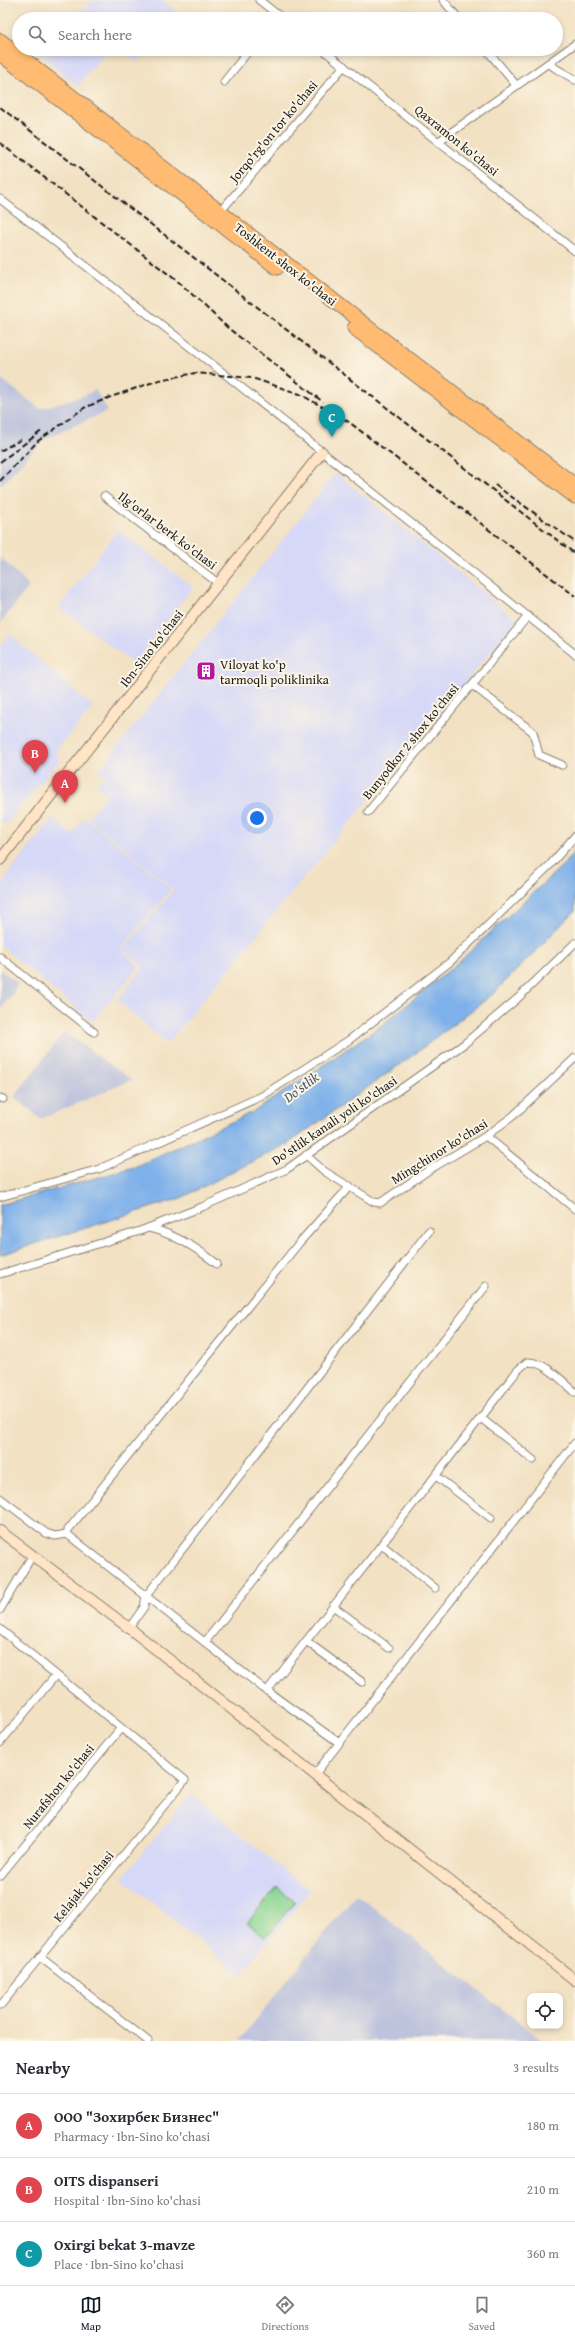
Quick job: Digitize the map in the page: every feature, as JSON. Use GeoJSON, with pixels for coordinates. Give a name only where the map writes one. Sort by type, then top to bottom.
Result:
{"type":"FeatureCollection","features":[{"type":"Feature","properties":{"kind":"highway","name":"Toshkent shox ko'chasi"},"geometry":{"type":"LineString","coordinates":[[0,40],[12,49]]}},
{"type":"Feature","properties":{"kind":"highway","name":"Toshkent shox ko'chasi"},"geometry":{"type":"LineString","coordinates":[[0,54],[310,288],[575,485]]}},
{"type":"Feature","properties":{"kind":"highway","name":"Toshkent shox ko'chasi"},"geometry":{"type":"LineString","coordinates":[[20,56],[220,212],[310,288],[575,497]]}},
{"type":"Feature","properties":{"kind":"main road","name":"Ibn-Sino ko'chasi"},"geometry":{"type":"LineString","coordinates":[[0,860],[322,452]]}},
{"type":"Feature","properties":{"kind":"main road"},"geometry":{"type":"LineString","coordinates":[[0,1531],[128,1628],[315,1774],[575,1980]]}},
{"type":"Feature","properties":{"kind":"street"},"geometry":{"type":"LineString","coordinates":[[259,0],[272,12]]}},
{"type":"Feature","properties":{"kind":"street"},"geometry":{"type":"LineString","coordinates":[[443,0],[454,12]]}},
{"type":"Feature","properties":{"kind":"street"},"geometry":{"type":"LineString","coordinates":[[563,53],[575,44]]}},
{"type":"Feature","properties":{"kind":"street"},"geometry":{"type":"LineString","coordinates":[[224,82],[244,56]]}},
{"type":"Feature","properties":{"kind":"street","name":"Qaxramon ko'chasi"},"geometry":{"type":"LineString","coordinates":[[331,56],[575,251]]}},
{"type":"Feature","properties":{"kind":"street"},"geometry":{"type":"LineString","coordinates":[[492,56],[516,85]]}},
{"type":"Feature","properties":{"kind":"street"},"geometry":{"type":"LineString","coordinates":[[438,141],[559,56]]}},
{"type":"Feature","properties":{"kind":"street"},"geometry":{"type":"LineString","coordinates":[[549,63],[557,71],[565,72],[575,80]]}},
{"type":"Feature","properties":{"kind":"street","name":"Jorqo'rg'on tor ko'chasi"},"geometry":{"type":"LineString","coordinates":[[220,212],[344,66]]}},
{"type":"Feature","properties":{"kind":"street"},"geometry":{"type":"LineString","coordinates":[[0,199],[322,452],[575,654]]}},
{"type":"Feature","properties":{"kind":"street","name":"Ilg'orlar berk ko'chasi"},"geometry":{"type":"LineString","coordinates":[[104,496],[218,583]]}},
{"type":"Feature","properties":{"kind":"street","name":"Bunyodkor 2 shox ko'chasi"},"geometry":{"type":"LineString","coordinates":[[368,812],[528,616]]}},
{"type":"Feature","properties":{"kind":"street","name":"Bunyodkor 2 shox ko'chasi"},"geometry":{"type":"LineString","coordinates":[[472,685],[533,732],[539,755],[562,765]]}},
{"type":"Feature","properties":{"kind":"street"},"geometry":{"type":"LineString","coordinates":[[0,1197],[99,1169],[268,1092],[349,1040],[450,962],[550,865],[575,836]]}},
{"type":"Feature","properties":{"kind":"street","name":"Do'stlik kanali yoli ko'chasi"},"geometry":{"type":"LineString","coordinates":[[0,1274],[148,1228],[223,1198],[287,1169],[464,1044],[517,999],[575,943]]}},
{"type":"Feature","properties":{"kind":"street"},"geometry":{"type":"LineString","coordinates":[[0,957],[94,1032]]}},
{"type":"Feature","properties":{"kind":"street","name":"Mingchinor ko'chasi"},"geometry":{"type":"LineString","coordinates":[[306,1155],[324,1171],[374,1202],[380,1203],[429,1170],[486,1136],[513,1116],[575,1058]]}},
{"type":"Feature","properties":{"kind":"street"},"geometry":{"type":"LineString","coordinates":[[486,1136],[575,1210]]}},
{"type":"Feature","properties":{"kind":"street"},"geometry":{"type":"LineString","coordinates":[[67,1534],[68,1530],[299,1243],[350,1186]]}},
{"type":"Feature","properties":{"kind":"street"},"geometry":{"type":"LineString","coordinates":[[148,1228],[164,1231],[200,1251],[217,1264]]}},
{"type":"Feature","properties":{"kind":"street"},"geometry":{"type":"LineString","coordinates":[[128,1628],[144,1607],[146,1596],[429,1231]]}},
{"type":"Feature","properties":{"kind":"street"},"geometry":{"type":"LineString","coordinates":[[205,1642],[486,1286]]}},
{"type":"Feature","properties":{"kind":"street"},"geometry":{"type":"LineString","coordinates":[[267,1691],[481,1418],[527,1362],[541,1365],[575,1392]]}},
{"type":"Feature","properties":{"kind":"street"},"geometry":{"type":"LineString","coordinates":[[481,1418],[534,1460]]}},
{"type":"Feature","properties":{"kind":"street"},"geometry":{"type":"LineString","coordinates":[[315,1774],[338,1742],[575,1443]]}},
{"type":"Feature","properties":{"kind":"street"},"geometry":{"type":"LineString","coordinates":[[436,1476],[491,1518]]}},
{"type":"Feature","properties":{"kind":"street"},"geometry":{"type":"LineString","coordinates":[[0,1498],[46,1533],[55,1536],[67,1534],[267,1691],[338,1742]]}},
{"type":"Feature","properties":{"kind":"street"},"geometry":{"type":"LineString","coordinates":[[382,1545],[435,1588]]}},
{"type":"Feature","properties":{"kind":"street"},"geometry":{"type":"LineString","coordinates":[[0,1610],[32,1556]]}},
{"type":"Feature","properties":{"kind":"street"},"geometry":{"type":"LineString","coordinates":[[333,1606],[389,1648]]}},
{"type":"Feature","properties":{"kind":"street"},"geometry":{"type":"LineString","coordinates":[[0,1629],[120,1729]]}},
{"type":"Feature","properties":{"kind":"street"},"geometry":{"type":"LineString","coordinates":[[306,1641],[362,1682]]}},
{"type":"Feature","properties":{"kind":"street"},"geometry":{"type":"LineString","coordinates":[[0,1743],[55,1676]]}},
{"type":"Feature","properties":{"kind":"street","name":"Kelajak ko'chasi"},"geometry":{"type":"LineString","coordinates":[[0,2006],[185,1780],[120,1729]]}},
{"type":"Feature","properties":{"kind":"street","name":"Nurafshon ko'chasi"},"geometry":{"type":"LineString","coordinates":[[0,1876],[120,1729]]}},
{"type":"Feature","properties":{"kind":"street"},"geometry":{"type":"LineString","coordinates":[[40,1957],[148,2041]]}},
{"type":"Feature","properties":{"kind":"shaded area"},"geometry":{"type":"Polygon","coordinates":[[[94,0],[162,0],[176,11],[175,12],[79,12],[94,0]]]}},
{"type":"Feature","properties":{"kind":"shaded area"},"geometry":{"type":"Polygon","coordinates":[[[42,56],[102,56],[78,86],[42,56]]]}},
{"type":"Feature","properties":{"kind":"shaded area"},"geometry":{"type":"Polygon","coordinates":[[[129,56],[142,56],[137,62],[129,56]]]}},
{"type":"Feature","properties":{"kind":"shaded area"},"geometry":{"type":"Polygon","coordinates":[[[0,378],[40,409],[88,394],[95,389],[108,411],[44,439],[0,486],[0,378]]]}},
{"type":"Feature","properties":{"kind":"shaded area"},"geometry":{"type":"Polygon","coordinates":[[[336,473],[517,620],[167,1044],[117,1000],[144,967],[123,949],[174,890],[88,817],[107,795],[96,786],[105,776],[98,771],[336,473]]]}},
{"type":"Feature","properties":{"kind":"shaded area"},"geometry":{"type":"Polygon","coordinates":[[[118,530],[193,587],[134,664],[59,607],[118,530]]]}},
{"type":"Feature","properties":{"kind":"shaded area"},"geometry":{"type":"Polygon","coordinates":[[[0,557],[29,586],[0,624],[0,557]]]}},
{"type":"Feature","properties":{"kind":"shaded area"},"geometry":{"type":"Polygon","coordinates":[[[10,634],[93,707],[55,752],[61,758],[5,825],[0,821],[0,646],[10,634]]]}},
{"type":"Feature","properties":{"kind":"shaded area"},"geometry":{"type":"Polygon","coordinates":[[[85,817],[171,889],[120,949],[140,966],[92,1022],[0,945],[0,885],[52,818],[71,834],[85,817]]]}},
{"type":"Feature","properties":{"kind":"shaded area"},"geometry":{"type":"Polygon","coordinates":[[[0,970],[18,983],[12,995],[0,1010],[0,970]]]}},
{"type":"Feature","properties":{"kind":"shaded area"},"geometry":{"type":"Polygon","coordinates":[[[64,1032],[132,1080],[41,1119],[14,1097],[64,1032]]]}},
{"type":"Feature","properties":{"kind":"shaded area"},"geometry":{"type":"Polygon","coordinates":[[[191,1794],[310,1891],[241,1975],[122,1878],[191,1794]]]}},
{"type":"Feature","properties":{"kind":"shaded area"},"geometry":{"type":"Polygon","coordinates":[[[356,1894],[543,2041],[239,2041],[356,1894]]]}},
{"type":"Feature","properties":{"kind":"green space"},"geometry":{"type":"Polygon","coordinates":[[[277,1887],[295,1902],[266,1937],[247,1923],[277,1887]]]}},
{"type":"Feature","properties":{"kind":"water","name":"Do'stlik"},"geometry":{"type":"Polygon","coordinates":[[[575,851],[575,911],[493,994],[412,1056],[289,1143],[181,1198],[0,1255],[0,1205],[134,1167],[255,1111],[378,1028],[459,962],[564,864],[575,851]]]}},
{"type":"Feature","properties":{"kind":"railway"},"geometry":{"type":"LineString","coordinates":[[0,107],[575,554]]}},
{"type":"Feature","properties":{"kind":"railway"},"geometry":{"type":"LineString","coordinates":[[0,143],[181,284],[228,328],[323,402]]}},
{"type":"Feature","properties":{"kind":"railway"},"geometry":{"type":"LineString","coordinates":[[0,481],[38,441],[84,408],[108,398],[159,380],[195,373],[252,378],[300,394],[349,422],[575,596]]}},
{"type":"Feature","properties":{"kind":"railway"},"geometry":{"type":"LineString","coordinates":[[0,462],[43,430]]}},
{"type":"Feature","properties":{"kind":"railway"},"geometry":{"type":"LineString","coordinates":[[0,451],[22,439]]}},
{"type":"Feature","properties":{"kind":"railway"},"geometry":{"type":"LineString","coordinates":[[495,485],[575,542]]}},
{"type":"Feature","properties":{"kind":"place","name":"Oxirgi bekat 3-mavze"},"geometry":{"type":"Point","coordinates":[332,437]}},
{"type":"Feature","properties":{"kind":"place","name":"Viloyat ko'p tarmoqli poliklinika"},"geometry":{"type":"Point","coordinates":[206,671]}},
{"type":"Feature","properties":{"kind":"place","name":"OITS dispanseri"},"geometry":{"type":"Point","coordinates":[35,773]}},
{"type":"Feature","properties":{"kind":"place","name":"ООО \"Зохирбек Бизнес\""},"geometry":{"type":"Point","coordinates":[65,803]}}]}
